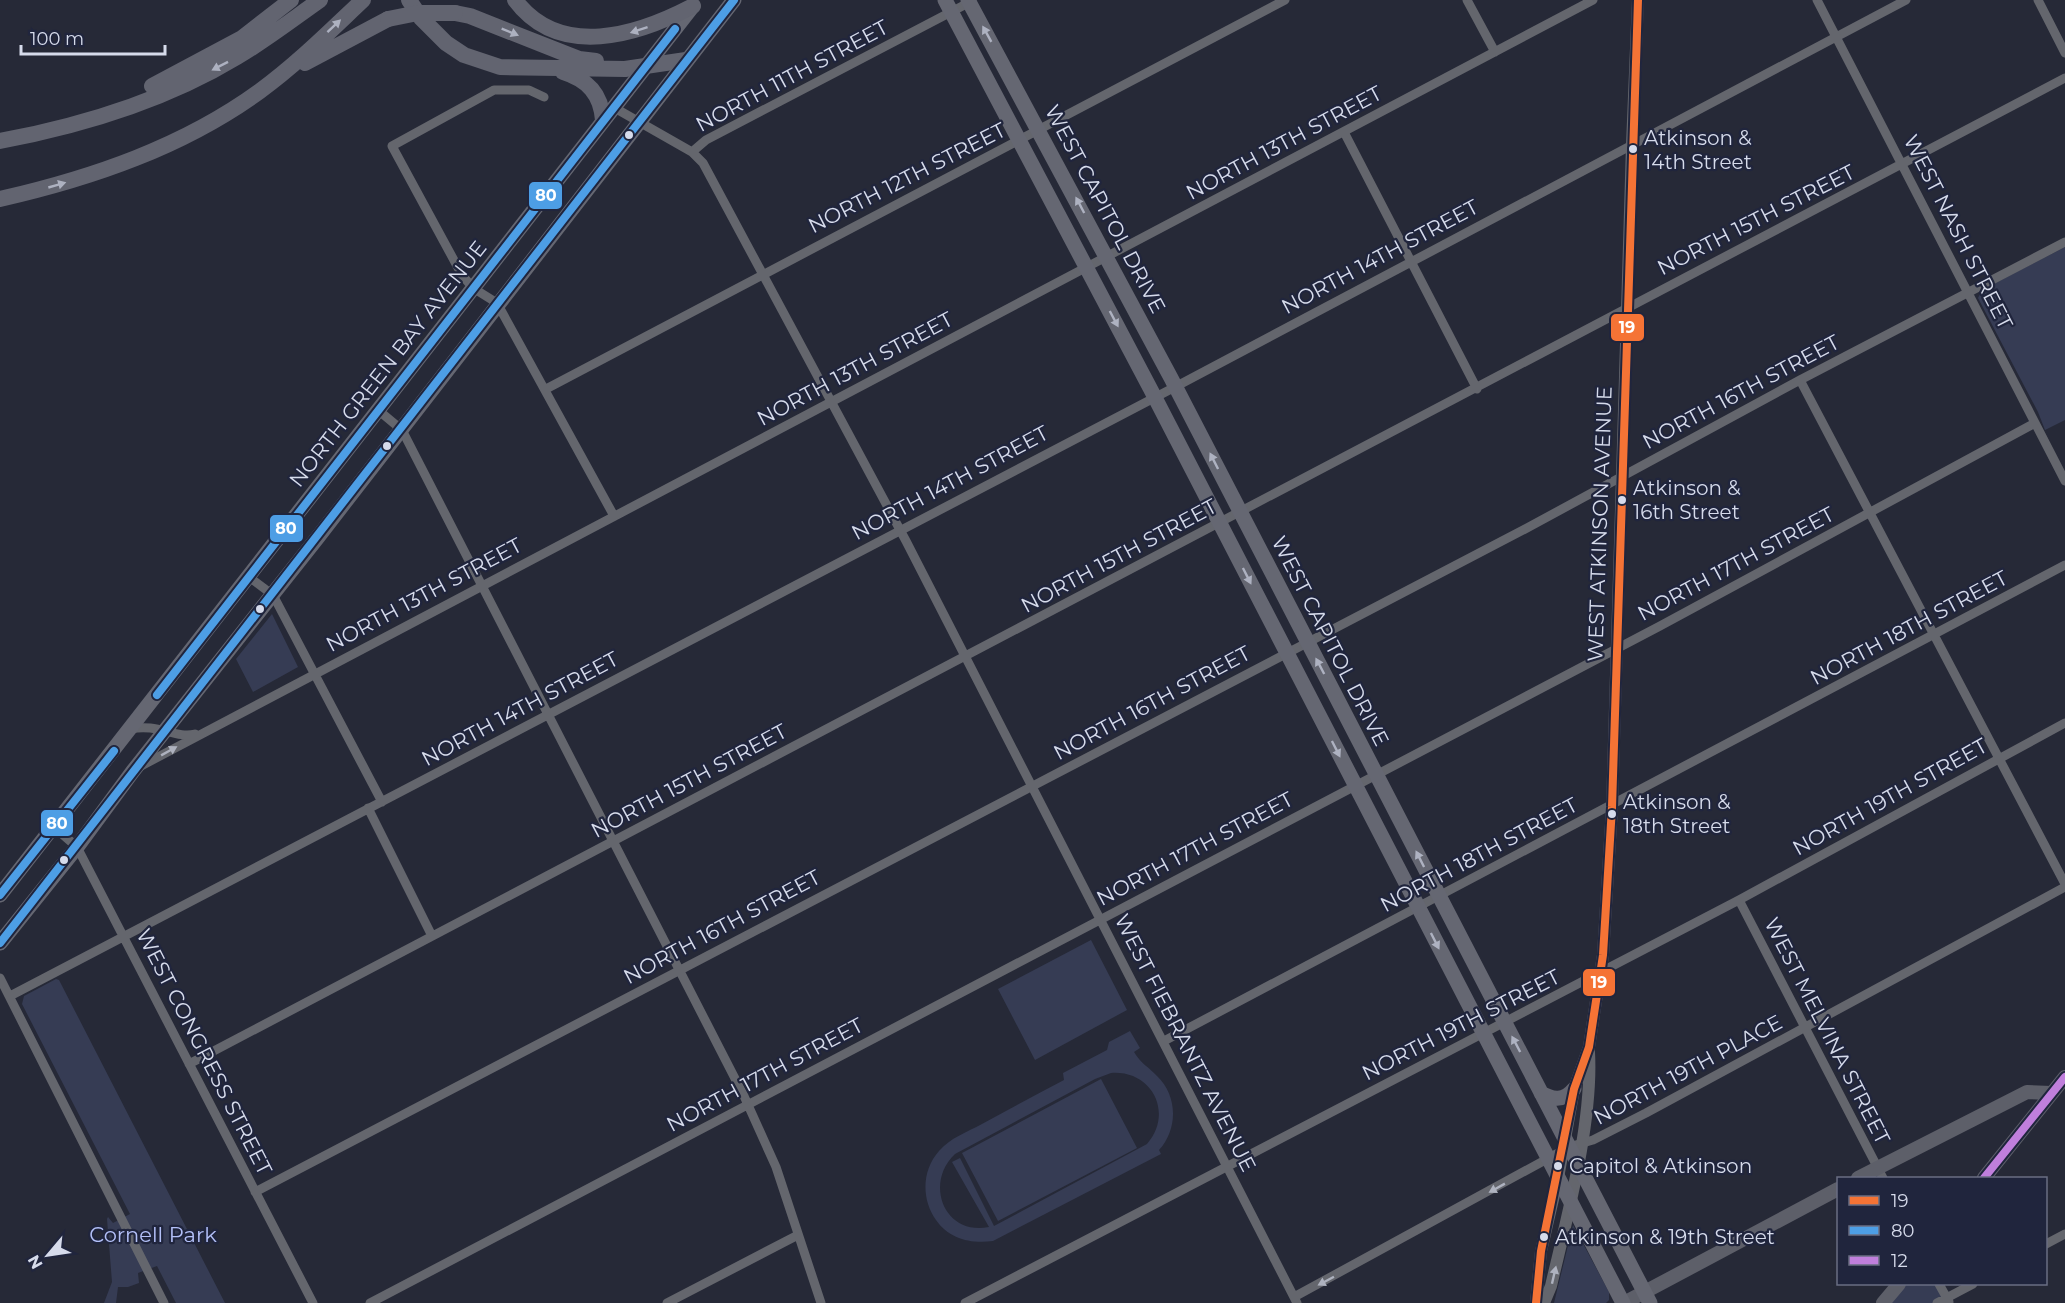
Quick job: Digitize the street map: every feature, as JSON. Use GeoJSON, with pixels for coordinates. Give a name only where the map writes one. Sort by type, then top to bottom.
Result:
{"type":"FeatureCollection","features":[{"type":"Feature","properties":{"kind":"highway"},"geometry":{"type":"LineString","coordinates":[[78,122],[189,68],[233,43],[263,24],[291,0]]}},
{"type":"Feature","properties":{"kind":"highway"},"geometry":{"type":"LineString","coordinates":[[0,141],[78,122],[132,105],[197,78],[237,57],[320,0]]}},
{"type":"Feature","properties":{"kind":"highway"},"geometry":{"type":"LineString","coordinates":[[261,90],[363,0]]}},
{"type":"Feature","properties":{"kind":"highway"},"geometry":{"type":"LineString","coordinates":[[409,0],[433,30],[464,55],[500,67],[625,69],[686,60]]}},
{"type":"Feature","properties":{"kind":"highway"},"geometry":{"type":"LineString","coordinates":[[515,0],[524,12],[538,23],[575,36],[593,38],[644,29],[695,3]]}},
{"type":"Feature","properties":{"kind":"highway"},"geometry":{"type":"LineString","coordinates":[[0,199],[58,185],[138,158],[224,115],[330,48],[388,19],[418,13],[455,13],[470,16],[579,59],[630,62],[641,65]]}},
{"type":"Feature","properties":{"kind":"highway"},"geometry":{"type":"LineString","coordinates":[[551,68],[582,80],[594,90],[608,113]]}},
{"type":"Feature","properties":{"kind":"main road"},"geometry":{"type":"LineString","coordinates":[[0,942],[77,847],[133,771],[402,430],[497,303],[734,0]]}},
{"type":"Feature","properties":{"kind":"main road","name":"WEST CAPITOL DRIVE"},"geometry":{"type":"LineString","coordinates":[[970,1],[1175,387],[1504,1023],[1570,1145],[1647,1298]]}},
{"type":"Feature","properties":{"kind":"main road","name":"NORTH GREEN BAY AVENUE"},"geometry":{"type":"LineString","coordinates":[[0,895],[474,288],[608,113],[641,65],[695,3]]}},
{"type":"Feature","properties":{"kind":"main road","name":"WEST CAPITOL DRIVE"},"geometry":{"type":"LineString","coordinates":[[948,6],[1155,397],[1624,1303]]}},
{"type":"Feature","properties":{"kind":"main road"},"geometry":{"type":"LineString","coordinates":[[1986,1177],[2065,1077]]}},
{"type":"Feature","properties":{"kind":"main road"},"geometry":{"type":"LineString","coordinates":[[1541,1093],[1549,1098],[1560,1098],[1574,1089]]}},
{"type":"Feature","properties":{"kind":"main road"},"geometry":{"type":"LineString","coordinates":[[1865,1177],[1880,1173],[2027,1092],[2051,1093]]}},
{"type":"Feature","properties":{"kind":"main road"},"geometry":{"type":"LineString","coordinates":[[1624,1303],[1647,1298],[1837,1189]]}},
{"type":"Feature","properties":{"kind":"main road"},"geometry":{"type":"LineString","coordinates":[[1883,1303],[1898,1285]]}},
{"type":"Feature","properties":{"kind":"street","name":"NORTH 12TH STREET"},"geometry":{"type":"LineString","coordinates":[[546,389],[1285,0]]}},
{"type":"Feature","properties":{"kind":"street"},"geometry":{"type":"LineString","coordinates":[[1467,0],[1495,52]]}},
{"type":"Feature","properties":{"kind":"street","name":"NORTH 13TH STREET"},"geometry":{"type":"LineString","coordinates":[[133,771],[315,672],[1593,0]]}},
{"type":"Feature","properties":{"kind":"street","name":"WEST ATKINSON AVENUE"},"geometry":{"type":"LineString","coordinates":[[1536,1303],[1537,1270],[1558,1178],[1589,1087],[1589,1047],[1601,973],[1612,807],[1638,0]]}},
{"type":"Feature","properties":{"kind":"street","name":"WEST NASH STREET"},"geometry":{"type":"LineString","coordinates":[[1817,0],[2065,481]]}},
{"type":"Feature","properties":{"kind":"street","name":"NORTH 14TH STREET"},"geometry":{"type":"LineString","coordinates":[[10,996],[1175,387],[1906,0]]}},
{"type":"Feature","properties":{"kind":"street"},"geometry":{"type":"LineString","coordinates":[[2038,0],[2065,53]]}},
{"type":"Feature","properties":{"kind":"street","name":"NORTH 11TH STREET"},"geometry":{"type":"LineString","coordinates":[[692,152],[706,140],[948,6],[970,1]]}},
{"type":"Feature","properties":{"kind":"street","name":"NORTH 15TH STREET"},"geometry":{"type":"LineString","coordinates":[[189,1064],[2065,78]]}},
{"type":"Feature","properties":{"kind":"street"},"geometry":{"type":"LineString","coordinates":[[544,97],[529,90],[494,90],[392,146],[462,275],[474,288],[497,303],[614,516]]}},
{"type":"Feature","properties":{"kind":"street","name":"WEST FIEBRANTZ AVENUE"},"geometry":{"type":"LineString","coordinates":[[608,113],[640,123],[692,152],[703,163],[900,530],[1296,1300]]}},
{"type":"Feature","properties":{"kind":"street"},"geometry":{"type":"LineString","coordinates":[[1344,132],[1477,389]]}},
{"type":"Feature","properties":{"kind":"street","name":"NORTH 16TH STREET"},"geometry":{"type":"LineString","coordinates":[[255,1192],[1622,477],[1800,380],[2065,242]]}},
{"type":"Feature","properties":{"kind":"street"},"geometry":{"type":"LineString","coordinates":[[1800,380],[2065,885]]}},
{"type":"Feature","properties":{"kind":"street"},"geometry":{"type":"LineString","coordinates":[[378,410],[402,430],[748,1105],[776,1167],[821,1303]]}},
{"type":"Feature","properties":{"kind":"street","name":"NORTH 17TH STREET"},"geometry":{"type":"LineString","coordinates":[[370,1303],[1616,649],[2035,423]]}},
{"type":"Feature","properties":{"kind":"street","name":"NORTH 18TH STREET"},"geometry":{"type":"LineString","coordinates":[[1164,1041],[1612,807],[2065,565]]}},
{"type":"Feature","properties":{"kind":"street"},"geometry":{"type":"LineString","coordinates":[[249,577],[273,595],[382,802]]}},
{"type":"Feature","properties":{"kind":"street","name":"NORTH 19TH STREET"},"geometry":{"type":"LineString","coordinates":[[972,1301],[1601,973],[2065,723]]}},
{"type":"Feature","properties":{"kind":"street"},"geometry":{"type":"LineString","coordinates":[[131,729],[147,726],[188,736],[206,730]]}},
{"type":"Feature","properties":{"kind":"street"},"geometry":{"type":"LineString","coordinates":[[368,808],[432,936]]}},
{"type":"Feature","properties":{"kind":"street","name":"WEST CONGRESS STREET"},"geometry":{"type":"LineString","coordinates":[[53,826],[77,847],[313,1303]]}},
{"type":"Feature","properties":{"kind":"street","name":"NORTH 19TH PLACE"},"geometry":{"type":"LineString","coordinates":[[1296,1300],[1548,1160],[1570,1145],[1593,1140],[1639,1117],[2065,885]]}},
{"type":"Feature","properties":{"kind":"street","name":"WEST MELVINA STREET"},"geometry":{"type":"LineString","coordinates":[[1739,900],[1880,1173]]}},
{"type":"Feature","properties":{"kind":"street"},"geometry":{"type":"LineString","coordinates":[[0,978],[164,1303]]}},
{"type":"Feature","properties":{"kind":"street","name":"WEST ATKINSON AVENUE"},"geometry":{"type":"LineString","coordinates":[[1570,1145],[1574,1089],[1589,1047]]}},
{"type":"Feature","properties":{"kind":"street"},"geometry":{"type":"LineString","coordinates":[[1544,1303],[1551,1286],[1577,1162]]}},
{"type":"Feature","properties":{"kind":"street"},"geometry":{"type":"LineString","coordinates":[[2047,1243],[2065,1234]]}},
{"type":"Feature","properties":{"kind":"street"},"geometry":{"type":"LineString","coordinates":[[667,1303],[798,1235]]}},
{"type":"Feature","properties":{"kind":"street"},"geometry":{"type":"LineString","coordinates":[[1940,1285],[1948,1300]]}},
{"type":"Feature","properties":{"kind":"street"},"geometry":{"type":"LineString","coordinates":[[1937,1303],[1948,1300],[1971,1285]]}},
{"type":"Feature","properties":{"kind":"green space"},"geometry":{"type":"Polygon","coordinates":[[[2065,247],[2065,420],[2045,430],[2038,412],[1978,298],[1982,290],[2065,247]]]}},
{"type":"Feature","properties":{"kind":"green space"},"geometry":{"type":"Polygon","coordinates":[[[272,614],[298,667],[253,692],[236,659],[272,614]]]}},
{"type":"Feature","properties":{"kind":"green space"},"geometry":{"type":"Polygon","coordinates":[[[1091,940],[1127,1010],[1035,1060],[998,989],[1091,940]]]}},
{"type":"Feature","properties":{"kind":"green space","name":"Cornell Park"},"geometry":{"type":"Polygon","coordinates":[[[56,979],[59,980],[225,1303],[176,1303],[157,1266],[138,1273],[139,1283],[128,1287],[118,1287],[116,1303],[104,1303],[112,1282],[107,1219],[108,1217],[113,1223],[130,1214],[22,1004],[24,996],[56,979]]]}},
{"type":"Feature","properties":{"kind":"green space"},"geometry":{"type":"Polygon","coordinates":[[[1130,1031],[1140,1048],[1134,1052],[1139,1060],[1164,1084],[1169,1093],[1173,1113],[1172,1123],[1170,1132],[1159,1150],[1161,1154],[993,1241],[969,1241],[947,1232],[931,1212],[926,1194],[929,1167],[939,1151],[948,1142],[1064,1080],[1063,1073],[1107,1050],[1109,1042],[1130,1031]],[[1111,1073],[1095,1079],[955,1154],[946,1166],[941,1179],[940,1192],[950,1216],[973,1228],[989,1227],[952,1162],[960,1158],[994,1226],[1147,1144],[1155,1132],[1159,1119],[1158,1107],[1148,1086],[1138,1078],[1111,1073]]]}},
{"type":"Feature","properties":{"kind":"green space"},"geometry":{"type":"Polygon","coordinates":[[[1101,1079],[1137,1148],[998,1221],[962,1153],[1101,1079]]]}},
{"type":"Feature","properties":{"kind":"green space"},"geometry":{"type":"Polygon","coordinates":[[[1573,1225],[1609,1292],[1609,1300],[1606,1303],[1554,1303],[1573,1225]]]}},
{"type":"Feature","properties":{"kind":"green space"},"geometry":{"type":"Polygon","coordinates":[[[1898,1285],[1940,1285],[1947,1298],[1937,1303],[1883,1303],[1898,1285]]]}},
{"type":"Feature","properties":{"kind":"transit line","name":"80"},"geometry":{"type":"LineString","coordinates":[[0,943],[734,0]]}},
{"type":"Feature","properties":{"kind":"transit line","name":"19"},"geometry":{"type":"LineString","coordinates":[[1536,1303],[1541,1251],[1574,1089],[1589,1047],[1603,955],[1612,807],[1638,0]]}},
{"type":"Feature","properties":{"kind":"transit line","name":"80"},"geometry":{"type":"LineString","coordinates":[[157,695],[675,29]]}},
{"type":"Feature","properties":{"kind":"transit line","name":"80"},"geometry":{"type":"LineString","coordinates":[[0,895],[114,751]]}},
{"type":"Feature","properties":{"kind":"transit line","name":"12"},"geometry":{"type":"LineString","coordinates":[[1985,1177],[2065,1077]]}},
{"type":"Feature","properties":{"kind":"place","name":"Atkinson & 14th Street"},"geometry":{"type":"Point","coordinates":[1633,149]}},
{"type":"Feature","properties":{"kind":"place","name":"Atkinson & 16th Street"},"geometry":{"type":"Point","coordinates":[1622,500]}},
{"type":"Feature","properties":{"kind":"place","name":"Atkinson & 18th Street"},"geometry":{"type":"Point","coordinates":[1612,814]}},
{"type":"Feature","properties":{"kind":"place","name":"Capitol & Atkinson"},"geometry":{"type":"Point","coordinates":[1558,1166]}},
{"type":"Feature","properties":{"kind":"place","name":"Atkinson & 19th Street"},"geometry":{"type":"Point","coordinates":[1544,1237]}}]}
